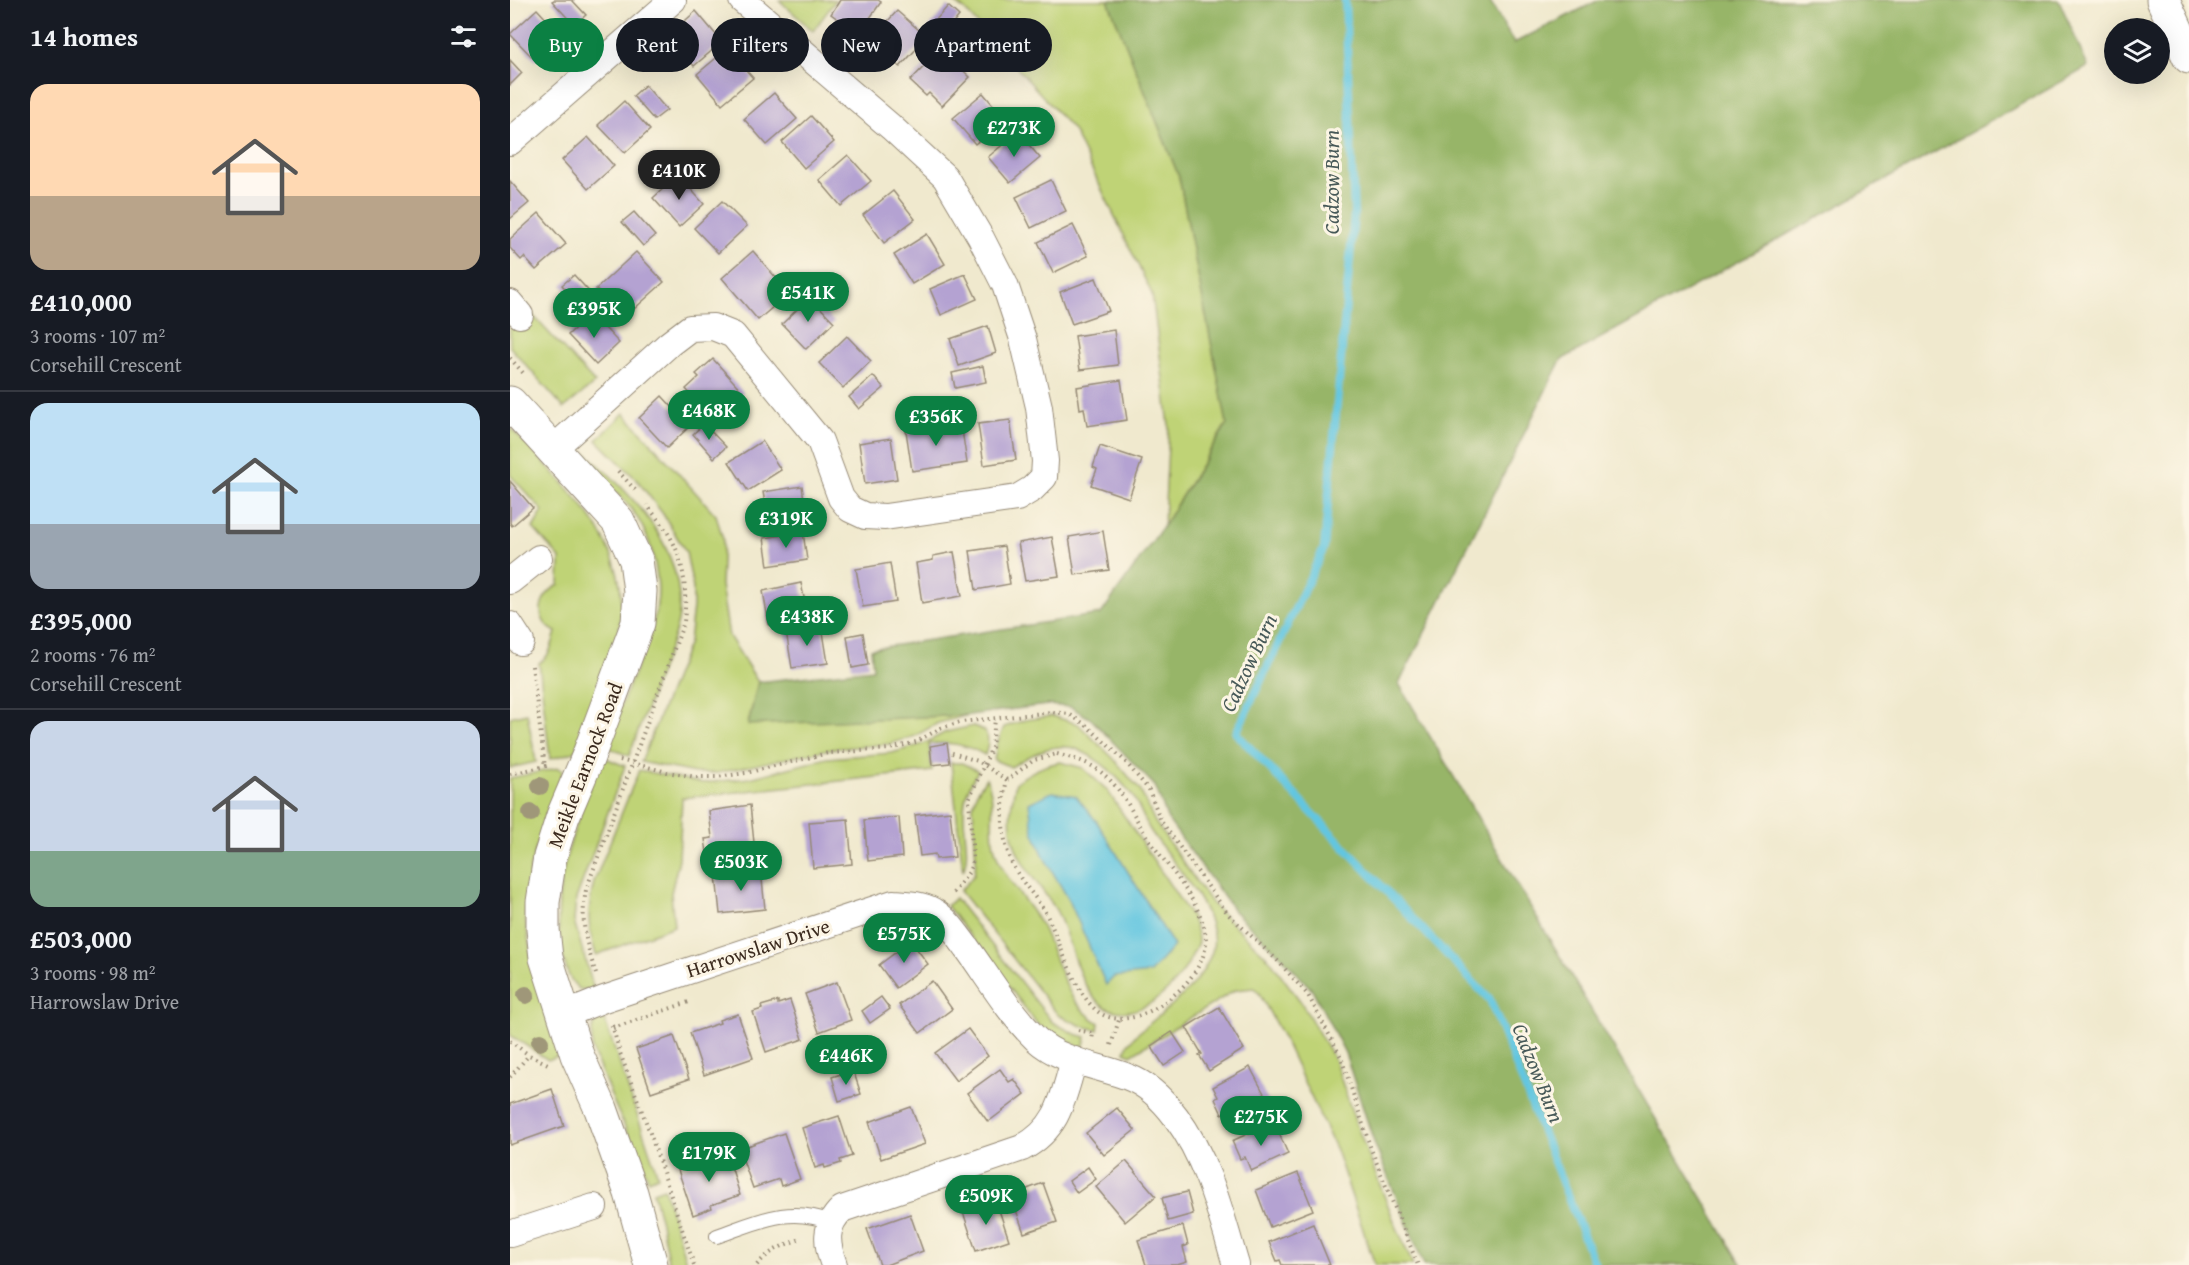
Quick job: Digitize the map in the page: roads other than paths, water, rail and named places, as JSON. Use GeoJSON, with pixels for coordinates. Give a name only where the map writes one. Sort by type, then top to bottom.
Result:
{"type":"FeatureCollection","features":[{"type":"Feature","properties":{"kind":"street"},"geometry":{"type":"LineString","coordinates":[[510,142],[673,0]]}},
{"type":"Feature","properties":{"kind":"street"},"geometry":{"type":"LineString","coordinates":[[552,450],[669,344],[690,328],[713,327],[733,335],[820,441],[841,498],[850,509],[865,516],[885,518],[1017,498],[1032,489],[1044,477],[1045,461],[1039,407],[1023,339],[1005,285],[981,238],[945,177],[891,127],[742,0]]}},
{"type":"Feature","properties":{"kind":"street"},"geometry":{"type":"LineString","coordinates":[[2166,3],[2189,57]]}},
{"type":"Feature","properties":{"kind":"street","name":"Meikle Earnock Road"},"geometry":{"type":"LineString","coordinates":[[510,403],[618,521],[636,560],[640,591],[638,623],[588,757],[563,816],[550,857],[543,902],[546,958],[577,1055],[602,1109],[631,1193],[651,1265]]}},
{"type":"Feature","properties":{"kind":"street"},"geometry":{"type":"LineString","coordinates":[[510,581],[539,558]]}},
{"type":"Feature","properties":{"kind":"street","name":"Harrowslaw Drive"},"geometry":{"type":"LineString","coordinates":[[564,1015],[615,995],[893,903],[910,904],[935,912],[954,931],[1024,1026],[1044,1046],[1055,1053],[1129,1077],[1148,1088],[1177,1118],[1196,1151],[1214,1193],[1236,1265]]}},
{"type":"Feature","properties":{"kind":"street"},"geometry":{"type":"LineString","coordinates":[[834,1265],[827,1244],[829,1227],[843,1209],[1022,1148],[1037,1140],[1059,1109],[1080,1062]]}},
{"type":"Feature","properties":{"kind":"street"},"geometry":{"type":"LineString","coordinates":[[510,1234],[594,1207]]}},
{"type":"Feature","properties":{"kind":"lane"},"geometry":{"type":"LineString","coordinates":[[717,1236],[782,1215],[816,1216],[829,1227]]}},
{"type":"Feature","properties":{"kind":"water"},"geometry":{"type":"Polygon","coordinates":[[[1052,792],[1076,796],[1097,822],[1174,946],[1150,973],[1114,977],[1106,985],[1069,900],[1045,859],[1033,831],[1029,803],[1052,792]]]}},
{"type":"Feature","properties":{"kind":"waterway","name":"Cadzow Burn"},"geometry":{"type":"LineString","coordinates":[[1345,0],[1354,214],[1324,548],[1236,733],[1490,1000],[1595,1265]]}}]}
